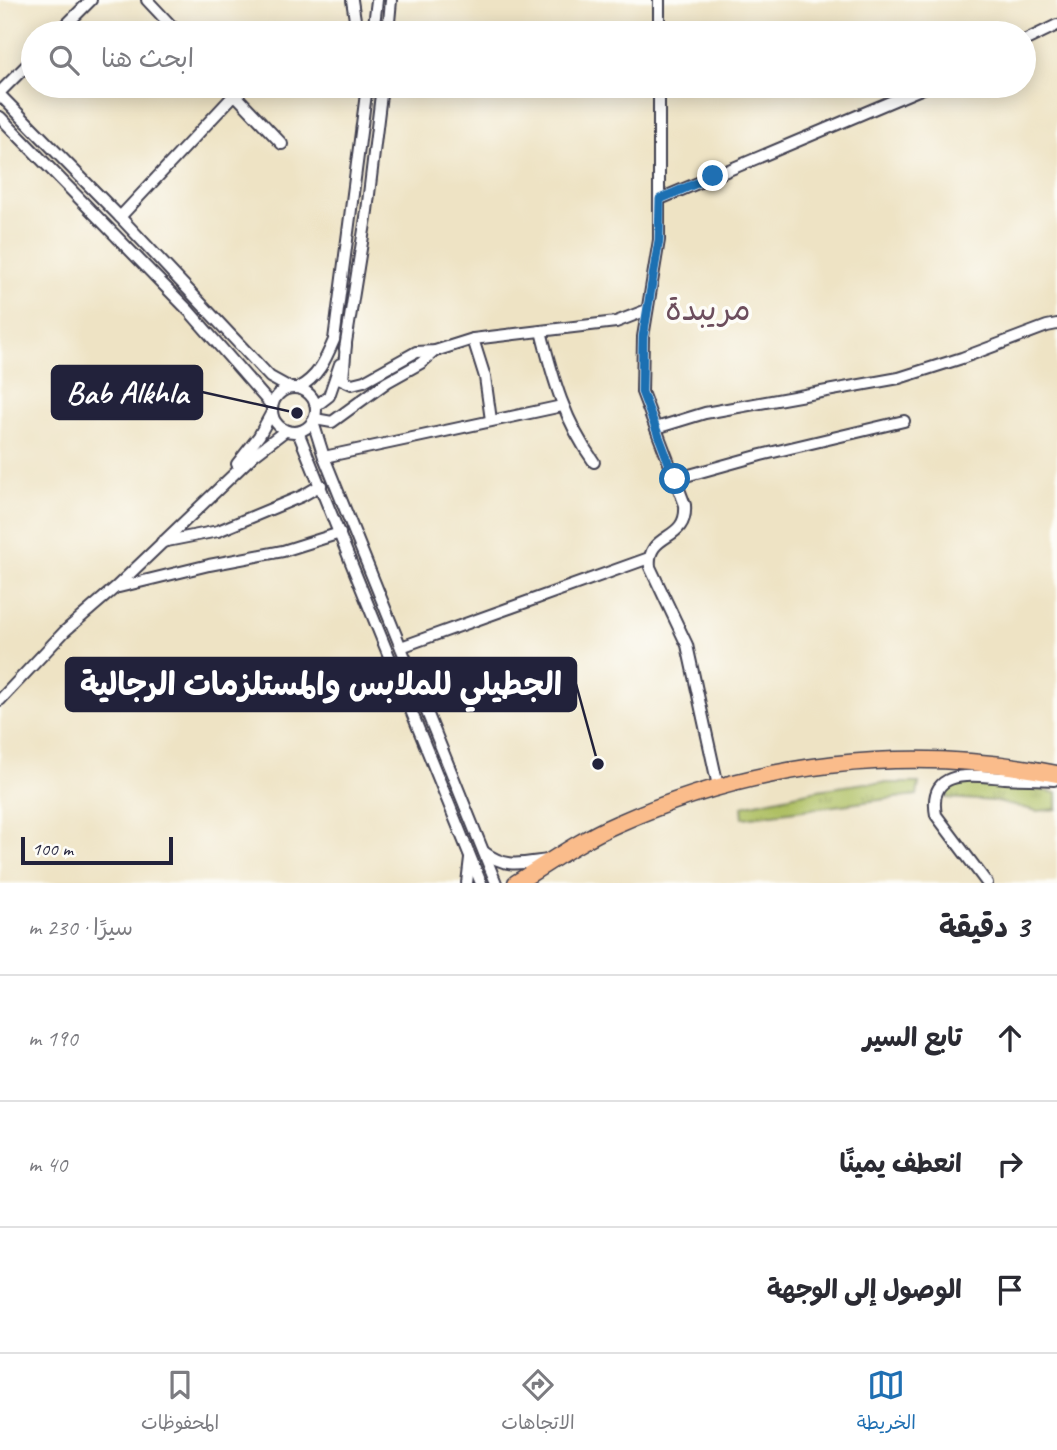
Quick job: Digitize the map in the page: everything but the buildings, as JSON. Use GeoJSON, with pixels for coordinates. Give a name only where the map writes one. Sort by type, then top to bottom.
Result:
{"type":"FeatureCollection","features":[{"type":"Feature","properties":{"kind":"highway"},"geometry":{"type":"LineString","coordinates":[[516,883],[614,825],[672,801],[767,774],[810,766],[968,760],[1057,774]]}},
{"type":"Feature","properties":{"kind":"street"},"geometry":{"type":"LineString","coordinates":[[70,21],[91,0]]}},
{"type":"Feature","properties":{"kind":"street"},"geometry":{"type":"LineString","coordinates":[[147,0],[167,21]]}},
{"type":"Feature","properties":{"kind":"street"},"geometry":{"type":"LineString","coordinates":[[352,0],[355,21]]}},
{"type":"Feature","properties":{"kind":"street"},"geometry":{"type":"LineString","coordinates":[[374,21],[377,0]]}},
{"type":"Feature","properties":{"kind":"street"},"geometry":{"type":"LineString","coordinates":[[389,21],[391,0]]}},
{"type":"Feature","properties":{"kind":"street"},"geometry":{"type":"LineString","coordinates":[[659,0],[659,21]]}},
{"type":"Feature","properties":{"kind":"street"},"geometry":{"type":"LineString","coordinates":[[1036,35],[1057,25]]}},
{"type":"Feature","properties":{"kind":"street"},"geometry":{"type":"LineString","coordinates":[[21,72],[0,94],[270,377],[310,394],[316,406],[314,421],[324,457],[496,883]]}},
{"type":"Feature","properties":{"kind":"street"},"geometry":{"type":"LineString","coordinates":[[120,217],[224,98]]}},
{"type":"Feature","properties":{"kind":"street"},"geometry":{"type":"LineString","coordinates":[[238,98],[282,145]]}},
{"type":"Feature","properties":{"kind":"street"},"geometry":{"type":"LineString","coordinates":[[214,493],[259,436],[278,394],[311,381],[324,364],[334,340],[365,98]]}},
{"type":"Feature","properties":{"kind":"street"},"geometry":{"type":"LineString","coordinates":[[381,98],[343,380],[352,384],[364,381],[416,352],[435,351],[473,340],[617,322],[647,310]]}},
{"type":"Feature","properties":{"kind":"street"},"geometry":{"type":"LineString","coordinates":[[659,98],[659,240],[643,337],[642,392],[685,505],[686,516],[681,527],[651,550],[649,558],[650,568],[687,645],[718,786]]}},
{"type":"Feature","properties":{"kind":"street"},"geometry":{"type":"LineString","coordinates":[[660,199],[900,98]]}},
{"type":"Feature","properties":{"kind":"street"},"geometry":{"type":"LineString","coordinates":[[0,117],[189,311],[272,409],[276,424],[285,431],[298,432],[309,427],[314,421]]}},
{"type":"Feature","properties":{"kind":"street"},"geometry":{"type":"LineString","coordinates":[[656,428],[705,413],[899,378],[962,359],[1057,324]]}},
{"type":"Feature","properties":{"kind":"street"},"geometry":{"type":"LineString","coordinates":[[541,331],[562,406],[578,440],[594,461]]}},
{"type":"Feature","properties":{"kind":"street"},"geometry":{"type":"LineString","coordinates":[[473,340],[485,377],[491,420]]}},
{"type":"Feature","properties":{"kind":"street"},"geometry":{"type":"LineString","coordinates":[[316,406],[329,397],[346,344]]}},
{"type":"Feature","properties":{"kind":"street"},"geometry":{"type":"LineString","coordinates":[[314,421],[332,422],[435,351]]}},
{"type":"Feature","properties":{"kind":"street"},"geometry":{"type":"LineString","coordinates":[[324,457],[562,406]]}},
{"type":"Feature","properties":{"kind":"street"},"geometry":{"type":"LineString","coordinates":[[675,479],[761,455],[904,421]]}},
{"type":"Feature","properties":{"kind":"street"},"geometry":{"type":"LineString","coordinates":[[0,700],[65,631],[116,587],[270,441],[285,431]]}},
{"type":"Feature","properties":{"kind":"street"},"geometry":{"type":"LineString","coordinates":[[298,432],[481,883]]}},
{"type":"Feature","properties":{"kind":"street"},"geometry":{"type":"LineString","coordinates":[[162,542],[218,531],[302,496],[321,485]]}},
{"type":"Feature","properties":{"kind":"street"},"geometry":{"type":"LineString","coordinates":[[116,587],[283,551],[340,533]]}},
{"type":"Feature","properties":{"kind":"street"},"geometry":{"type":"LineString","coordinates":[[401,647],[649,558]]}},
{"type":"Feature","properties":{"kind":"street"},"geometry":{"type":"LineString","coordinates":[[987,883],[936,815],[934,804],[940,786],[948,778],[971,775],[1057,780]]}},
{"type":"Feature","properties":{"kind":"street"},"geometry":{"type":"LineString","coordinates":[[484,852],[497,862],[510,864],[554,859]]}},
{"type":"Feature","properties":{"kind":"street"},"geometry":{"type":"LineString","coordinates":[[467,883],[470,855]]}},
{"type":"Feature","properties":{"kind":"green space"},"geometry":{"type":"Polygon","coordinates":[[[953,780],[987,781],[1057,793],[1057,809],[1037,811],[995,801],[947,798],[947,787],[953,780]]]}},
{"type":"Feature","properties":{"kind":"green space"},"geometry":{"type":"Polygon","coordinates":[[[865,783],[919,783],[917,795],[743,818],[742,806],[865,783]]]}},
{"type":"Feature","properties":{"kind":"place","name":"Bab Alkhla"},"geometry":{"type":"Point","coordinates":[297,413]}},
{"type":"Feature","properties":{"kind":"place","name":"الجطيلي للملابس والمستلزمات الرجالية"},"geometry":{"type":"Point","coordinates":[598,764]}},
{"type":"Feature","properties":{"kind":"district","name":"مريبدة"},"geometry":{"type":"Point","coordinates":[708,309]}},
{"type":"Feature","properties":{"kind":"route"},"geometry":{"type":"LineString","coordinates":[[675,479],[642,392],[643,337],[659,240],[660,199],[713,176]]}}]}
